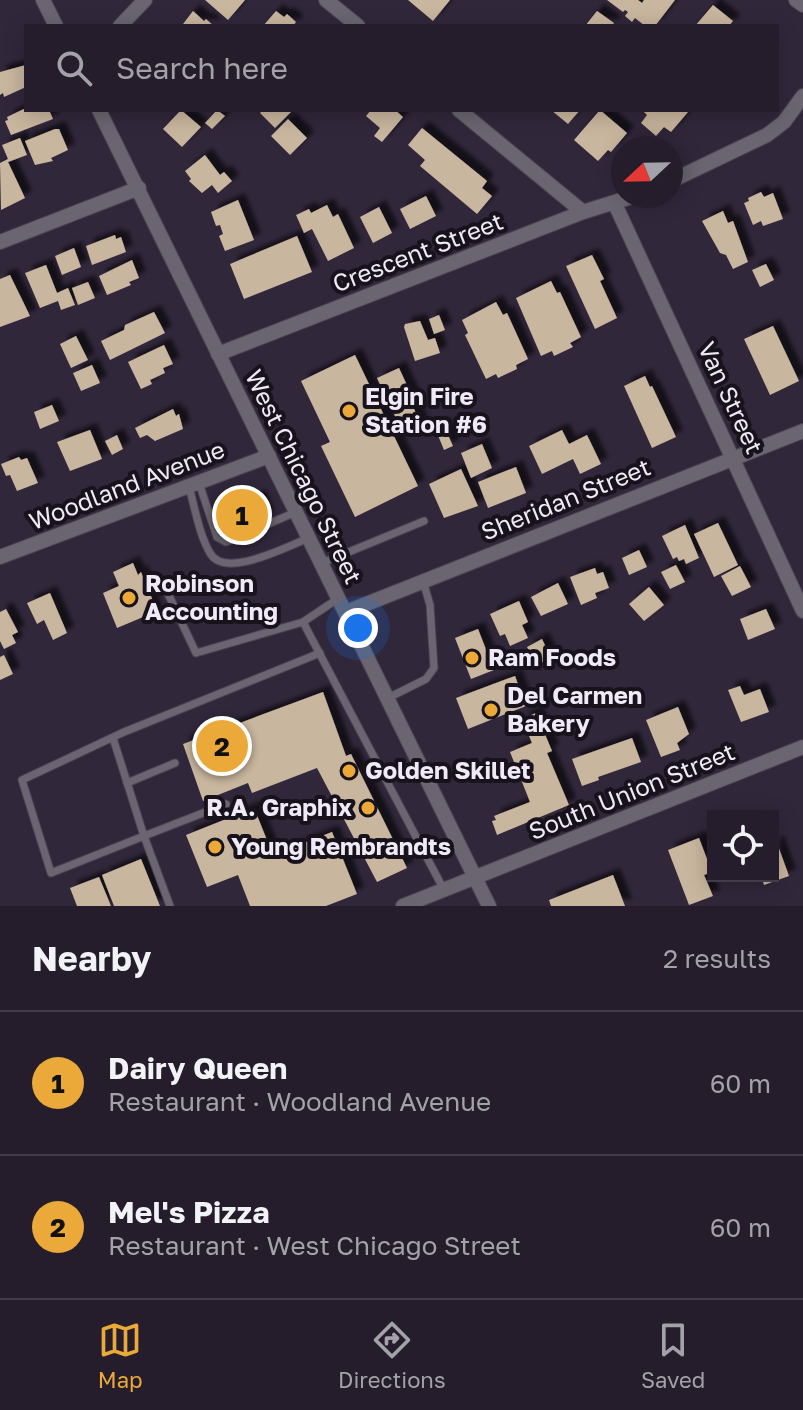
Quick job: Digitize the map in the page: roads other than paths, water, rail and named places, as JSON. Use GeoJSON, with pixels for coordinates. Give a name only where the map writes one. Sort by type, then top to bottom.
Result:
{"type":"FeatureCollection","features":[{"type":"Feature","properties":{"kind":"street"},"geometry":{"type":"LineString","coordinates":[[43,0],[55,24]]}},
{"type":"Feature","properties":{"kind":"street"},"geometry":{"type":"LineString","coordinates":[[122,24],[145,0]]}},
{"type":"Feature","properties":{"kind":"street"},"geometry":{"type":"LineString","coordinates":[[326,0],[356,24]]}},
{"type":"Feature","properties":{"kind":"street"},"geometry":{"type":"LineString","coordinates":[[796,0],[803,5]]}},
{"type":"Feature","properties":{"kind":"street"},"geometry":{"type":"LineString","coordinates":[[683,175],[767,135],[784,122],[803,96]]}},
{"type":"Feature","properties":{"kind":"street","name":"West Chicago Street"},"geometry":{"type":"LineString","coordinates":[[100,112],[489,906]]}},
{"type":"Feature","properties":{"kind":"street"},"geometry":{"type":"LineString","coordinates":[[461,112],[583,212]]}},
{"type":"Feature","properties":{"kind":"street"},"geometry":{"type":"LineString","coordinates":[[0,242],[139,188]]}},
{"type":"Feature","properties":{"kind":"street","name":"Crescent Street"},"geometry":{"type":"LineString","coordinates":[[218,354],[583,212],[611,205]]}},
{"type":"Feature","properties":{"kind":"street","name":"Van Street"},"geometry":{"type":"LineString","coordinates":[[617,208],[803,611]]}},
{"type":"Feature","properties":{"kind":"street","name":"Sheridan Street"},"geometry":{"type":"LineString","coordinates":[[346,612],[803,431]]}},
{"type":"Feature","properties":{"kind":"street","name":"Woodland Avenue"},"geometry":{"type":"LineString","coordinates":[[0,557],[269,456]]}},
{"type":"Feature","properties":{"kind":"street","name":"South Union Street"},"geometry":{"type":"LineString","coordinates":[[403,906],[803,747]]}},
{"type":"Feature","properties":{"kind":"lane"},"geometry":{"type":"LineString","coordinates":[[194,485],[217,537],[226,542],[296,512]]}},
{"type":"Feature","properties":{"kind":"lane"},"geometry":{"type":"LineString","coordinates":[[194,485],[211,556],[221,563],[238,565],[309,538]]}},
{"type":"Feature","properties":{"kind":"lane"},"geometry":{"type":"LineString","coordinates":[[322,563],[424,521]]}},
{"type":"Feature","properties":{"kind":"lane"},"geometry":{"type":"LineString","coordinates":[[388,698],[426,679],[434,668],[430,605],[423,581]]}},
{"type":"Feature","properties":{"kind":"lane"},"geometry":{"type":"LineString","coordinates":[[163,583],[196,653],[303,622],[339,598]]}},
{"type":"Feature","properties":{"kind":"lane"},"geometry":{"type":"LineString","coordinates":[[303,622],[444,890]]}},
{"type":"Feature","properties":{"kind":"lane"},"geometry":{"type":"LineString","coordinates":[[226,804],[51,873],[22,780],[113,738],[320,653]]}},
{"type":"Feature","properties":{"kind":"lane"},"geometry":{"type":"LineString","coordinates":[[113,738],[170,906]]}},
{"type":"Feature","properties":{"kind":"lane"},"geometry":{"type":"LineString","coordinates":[[127,783],[175,763]]}},
{"type":"Feature","properties":{"kind":"place","name":"Elgin Fire Station #6"},"geometry":{"type":"Point","coordinates":[349,411]}},
{"type":"Feature","properties":{"kind":"place","name":"Dairy Queen"},"geometry":{"type":"Point","coordinates":[242,515]}},
{"type":"Feature","properties":{"kind":"place","name":"Robinson Accounting"},"geometry":{"type":"Point","coordinates":[129,598]}},
{"type":"Feature","properties":{"kind":"place","name":"Ram Foods"},"geometry":{"type":"Point","coordinates":[472,658]}},
{"type":"Feature","properties":{"kind":"place","name":"Del Carmen Bakery"},"geometry":{"type":"Point","coordinates":[491,710]}},
{"type":"Feature","properties":{"kind":"place","name":"Mel's Pizza"},"geometry":{"type":"Point","coordinates":[222,746]}},
{"type":"Feature","properties":{"kind":"place","name":"Golden Skillet"},"geometry":{"type":"Point","coordinates":[349,771]}},
{"type":"Feature","properties":{"kind":"place","name":"R.A. Graphix"},"geometry":{"type":"Point","coordinates":[368,808]}},
{"type":"Feature","properties":{"kind":"place","name":"Young Rembrandts"},"geometry":{"type":"Point","coordinates":[215,847]}}]}
